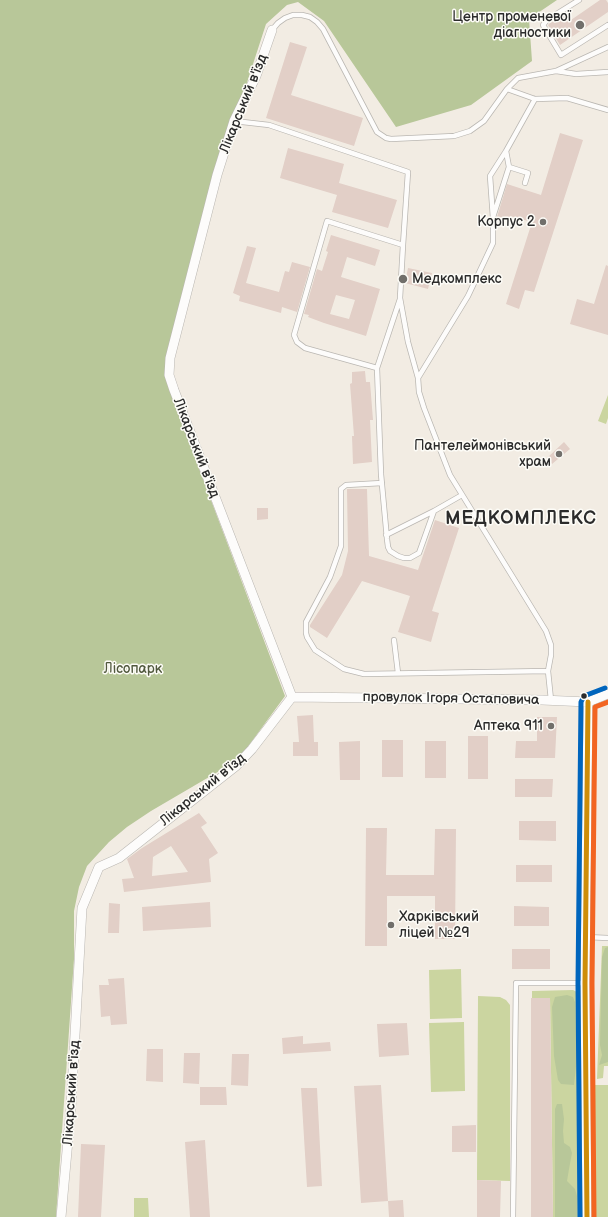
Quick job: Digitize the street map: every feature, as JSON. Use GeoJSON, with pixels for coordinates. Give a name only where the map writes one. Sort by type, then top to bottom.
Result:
{"type":"FeatureCollection","features":[{"type":"Feature","properties":{"kind":"street","name":"Лікарський в'їзд"},"geometry":{"type":"LineString","coordinates":[[61,1217],[71,1107],[82,908],[99,867],[118,858],[236,766],[252,749],[292,697],[169,374],[170,358],[217,175],[234,121],[256,76],[272,30]]}},
{"type":"Feature","properties":{"kind":"street","name":"провулок Ігоря Остаповича"},"geometry":{"type":"LineString","coordinates":[[292,697],[551,700],[588,702],[606,697]]}},
{"type":"Feature","properties":{"kind":"street"},"geometry":{"type":"LineString","coordinates":[[588,702],[585,983],[588,1217]]}},
{"type":"Feature","properties":{"kind":"lane"},"geometry":{"type":"LineString","coordinates":[[579,0],[547,20],[543,25],[561,55],[608,25]]}},
{"type":"Feature","properties":{"kind":"lane","name":"Лікарський в'їзд"},"geometry":{"type":"LineString","coordinates":[[272,30],[278,23],[293,15],[310,17],[317,22],[377,132],[386,138],[391,139],[454,136],[470,131],[484,121],[507,89],[518,78],[556,71],[608,47]]}},
{"type":"Feature","properties":{"kind":"lane"},"geometry":{"type":"LineString","coordinates":[[556,71],[576,74],[608,72]]}},
{"type":"Feature","properties":{"kind":"lane"},"geometry":{"type":"LineString","coordinates":[[507,89],[535,99],[567,98],[608,110]]}},
{"type":"Feature","properties":{"kind":"lane"},"geometry":{"type":"LineString","coordinates":[[418,378],[468,296],[493,243],[490,176],[535,99]]}},
{"type":"Feature","properties":{"kind":"lane"},"geometry":{"type":"LineString","coordinates":[[234,121],[269,126],[408,172],[400,298],[408,342],[418,378],[422,402],[432,432],[450,475],[546,631],[551,645],[548,671],[551,700]]}},
{"type":"Feature","properties":{"kind":"lane"},"geometry":{"type":"LineString","coordinates":[[493,218],[509,167],[506,151]]}},
{"type":"Feature","properties":{"kind":"lane"},"geometry":{"type":"LineString","coordinates":[[509,167],[528,174],[525,183]]}},
{"type":"Feature","properties":{"kind":"lane"},"geometry":{"type":"LineString","coordinates":[[377,368],[305,348],[297,342],[294,335],[328,221],[403,245]]}},
{"type":"Feature","properties":{"kind":"lane"},"geometry":{"type":"LineString","coordinates":[[400,298],[377,368],[382,484],[386,535],[388,547],[393,553],[404,558],[416,556],[422,550],[434,511]]}},
{"type":"Feature","properties":{"kind":"lane"},"geometry":{"type":"LineString","coordinates":[[382,484],[346,485],[341,489],[341,546],[330,577],[306,622],[306,633],[315,650],[344,669],[364,674],[548,671]]}},
{"type":"Feature","properties":{"kind":"lane"},"geometry":{"type":"LineString","coordinates":[[386,535],[462,495]]}},
{"type":"Feature","properties":{"kind":"lane"},"geometry":{"type":"LineString","coordinates":[[394,640],[398,673]]}},
{"type":"Feature","properties":{"kind":"lane"},"geometry":{"type":"LineString","coordinates":[[586,937],[608,938]]}},
{"type":"Feature","properties":{"kind":"lane"},"geometry":{"type":"LineString","coordinates":[[513,1217],[516,982],[585,983]]}},
{"type":"Feature","properties":{"kind":"green space","name":"Лісопарк"},"geometry":{"type":"Polygon","coordinates":[[[0,0],[557,0],[529,19],[532,61],[471,105],[396,127],[324,21],[298,2],[287,5],[266,24],[217,175],[169,377],[175,405],[285,696],[244,752],[233,763],[151,811],[127,827],[109,842],[87,866],[79,887],[74,911],[74,959],[56,1217],[0,1217],[0,0]]]}},
{"type":"Feature","properties":{"kind":"green space"},"geometry":{"type":"Polygon","coordinates":[[[608,395],[608,418],[606,424],[598,421],[608,395]]]}},
{"type":"Feature","properties":{"kind":"green space"},"geometry":{"type":"Polygon","coordinates":[[[602,946],[608,946],[608,1066],[604,1066],[603,1078],[597,1079],[602,946]]]}},
{"type":"Feature","properties":{"kind":"green space"},"geometry":{"type":"Polygon","coordinates":[[[608,947],[608,1062],[599,1065],[602,1055],[600,1045],[602,957],[605,948],[608,947]]]}},
{"type":"Feature","properties":{"kind":"green space"},"geometry":{"type":"Polygon","coordinates":[[[461,969],[462,1018],[430,1019],[429,970],[461,969]]]}},
{"type":"Feature","properties":{"kind":"green space"},"geometry":{"type":"Polygon","coordinates":[[[573,990],[577,992],[579,996],[581,1217],[553,1217],[550,998],[532,998],[532,991],[573,990]]]}},
{"type":"Feature","properties":{"kind":"green space"},"geometry":{"type":"Polygon","coordinates":[[[567,995],[573,997],[575,1002],[577,1057],[574,1085],[561,1084],[558,1080],[554,1056],[552,1007],[555,997],[567,995]]]}},
{"type":"Feature","properties":{"kind":"green space"},"geometry":{"type":"Polygon","coordinates":[[[478,996],[500,997],[506,1000],[510,1005],[510,1181],[477,1180],[478,996]]]}},
{"type":"Feature","properties":{"kind":"green space"},"geometry":{"type":"Polygon","coordinates":[[[464,1022],[465,1091],[431,1092],[429,1023],[464,1022]]]}},
{"type":"Feature","properties":{"kind":"green space"},"geometry":{"type":"Polygon","coordinates":[[[591,1085],[608,1085],[608,1217],[594,1217],[591,1085]]]}},
{"type":"Feature","properties":{"kind":"green space"},"geometry":{"type":"Polygon","coordinates":[[[557,1104],[562,1104],[564,1119],[564,1143],[570,1147],[572,1153],[567,1181],[575,1189],[577,1196],[577,1217],[555,1217],[555,1109],[557,1104]]]}},
{"type":"Feature","properties":{"kind":"green space"},"geometry":{"type":"Polygon","coordinates":[[[134,1198],[148,1198],[149,1217],[134,1217],[134,1198]]]}},
{"type":"Feature","properties":{"kind":"building"},"geometry":{"type":"Polygon","coordinates":[[[600,0],[606,0],[608,3],[608,12],[560,45],[548,25],[566,13],[571,20],[600,0]]]}},
{"type":"Feature","properties":{"kind":"building"},"geometry":{"type":"Polygon","coordinates":[[[290,42],[307,47],[291,95],[363,118],[354,146],[266,118],[290,42]]]}},
{"type":"Feature","properties":{"kind":"building","name":"Корпус 2"},"geometry":{"type":"Polygon","coordinates":[[[560,133],[583,140],[534,292],[525,290],[519,309],[506,304],[532,222],[510,216],[508,221],[497,217],[507,184],[541,195],[560,133]]]}},
{"type":"Feature","properties":{"kind":"building"},"geometry":{"type":"Polygon","coordinates":[[[288,148],[344,164],[339,183],[397,200],[388,228],[332,212],[337,195],[280,178],[288,148]]]}},
{"type":"Feature","properties":{"kind":"building"},"geometry":{"type":"Polygon","coordinates":[[[331,235],[380,250],[375,266],[347,257],[341,277],[380,289],[366,336],[324,323],[304,314],[317,269],[322,271],[328,252],[326,251],[331,235]],[[336,295],[330,314],[349,319],[355,300],[336,295]]]}},
{"type":"Feature","properties":{"kind":"building"},"geometry":{"type":"Polygon","coordinates":[[[247,246],[256,248],[246,283],[279,292],[285,271],[289,272],[292,262],[310,267],[297,312],[282,307],[281,313],[239,301],[240,296],[233,293],[247,246]]]}},
{"type":"Feature","properties":{"kind":"building"},"geometry":{"type":"Polygon","coordinates":[[[606,265],[608,266],[608,335],[570,324],[577,299],[594,304],[606,265]]]}},
{"type":"Feature","properties":{"kind":"building"},"geometry":{"type":"Polygon","coordinates":[[[408,268],[432,273],[428,289],[405,283],[408,268]]]}},
{"type":"Feature","properties":{"kind":"building"},"geometry":{"type":"Polygon","coordinates":[[[365,371],[366,382],[370,382],[373,420],[370,420],[372,462],[353,464],[352,436],[354,436],[350,384],[352,383],[352,372],[365,371]]]}},
{"type":"Feature","properties":{"kind":"building","name":"Пантелеймонівський храм"},"geometry":{"type":"Polygon","coordinates":[[[564,442],[570,449],[552,464],[547,458],[564,442]]]}},
{"type":"Feature","properties":{"kind":"building"},"geometry":{"type":"Polygon","coordinates":[[[347,489],[367,489],[369,556],[418,570],[435,520],[459,528],[432,611],[439,613],[431,642],[398,632],[410,596],[362,581],[327,638],[310,627],[342,575],[348,551],[347,489]]]}},
{"type":"Feature","properties":{"kind":"building"},"geometry":{"type":"Polygon","coordinates":[[[257,508],[268,508],[268,519],[257,520],[257,508]]]}},
{"type":"Feature","properties":{"kind":"building"},"geometry":{"type":"Polygon","coordinates":[[[313,715],[314,742],[318,742],[318,756],[293,756],[293,742],[299,742],[297,716],[313,715]]]}},
{"type":"Feature","properties":{"kind":"building"},"geometry":{"type":"Polygon","coordinates":[[[537,717],[557,717],[555,758],[515,758],[516,741],[537,741],[537,717]]]}},
{"type":"Feature","properties":{"kind":"building"},"geometry":{"type":"Polygon","coordinates":[[[468,736],[488,736],[488,779],[468,779],[468,736]]]}},
{"type":"Feature","properties":{"kind":"building"},"geometry":{"type":"Polygon","coordinates":[[[382,740],[403,740],[403,777],[382,777],[382,740]]]}},
{"type":"Feature","properties":{"kind":"building"},"geometry":{"type":"Polygon","coordinates":[[[360,741],[360,780],[340,780],[339,742],[360,741]]]}},
{"type":"Feature","properties":{"kind":"building"},"geometry":{"type":"Polygon","coordinates":[[[425,741],[446,741],[446,778],[425,778],[425,741]]]}},
{"type":"Feature","properties":{"kind":"building"},"geometry":{"type":"Polygon","coordinates":[[[515,779],[553,779],[552,797],[515,797],[515,779]]]}},
{"type":"Feature","properties":{"kind":"building"},"geometry":{"type":"Polygon","coordinates":[[[199,813],[207,823],[201,827],[218,853],[209,859],[211,882],[124,892],[122,879],[134,878],[127,859],[199,813]],[[171,846],[153,857],[152,876],[188,872],[171,846]]]}},
{"type":"Feature","properties":{"kind":"building"},"geometry":{"type":"Polygon","coordinates":[[[519,821],[556,821],[556,841],[519,840],[519,821]]]}},
{"type":"Feature","properties":{"kind":"building"},"geometry":{"type":"Polygon","coordinates":[[[366,828],[387,828],[386,875],[434,875],[435,829],[456,829],[455,939],[435,939],[435,896],[387,896],[387,946],[365,946],[366,828]]]}},
{"type":"Feature","properties":{"kind":"building"},"geometry":{"type":"Polygon","coordinates":[[[516,865],[552,865],[552,882],[516,882],[516,865]]]}},
{"type":"Feature","properties":{"kind":"building"},"geometry":{"type":"Polygon","coordinates":[[[210,902],[211,927],[143,931],[142,907],[210,902]]]}},
{"type":"Feature","properties":{"kind":"building"},"geometry":{"type":"Polygon","coordinates":[[[109,903],[120,904],[119,933],[108,933],[109,903]]]}},
{"type":"Feature","properties":{"kind":"building"},"geometry":{"type":"Polygon","coordinates":[[[514,906],[549,907],[549,926],[514,926],[514,906]]]}},
{"type":"Feature","properties":{"kind":"building"},"geometry":{"type":"Polygon","coordinates":[[[512,949],[550,949],[550,969],[512,969],[512,949]]]}},
{"type":"Feature","properties":{"kind":"building"},"geometry":{"type":"Polygon","coordinates":[[[124,978],[127,1024],[111,1025],[110,1016],[101,1017],[99,985],[109,985],[108,979],[124,978]]]}},
{"type":"Feature","properties":{"kind":"building"},"geometry":{"type":"Polygon","coordinates":[[[531,998],[550,998],[553,1217],[531,1217],[531,998]]]}},
{"type":"Feature","properties":{"kind":"building"},"geometry":{"type":"Polygon","coordinates":[[[407,1023],[409,1055],[379,1057],[377,1024],[407,1023]]]}},
{"type":"Feature","properties":{"kind":"building"},"geometry":{"type":"Polygon","coordinates":[[[303,1036],[303,1044],[330,1042],[331,1051],[283,1054],[282,1038],[303,1036]]]}},
{"type":"Feature","properties":{"kind":"building"},"geometry":{"type":"Polygon","coordinates":[[[147,1049],[163,1049],[163,1082],[146,1081],[147,1049]]]}},
{"type":"Feature","properties":{"kind":"building"},"geometry":{"type":"Polygon","coordinates":[[[184,1053],[200,1053],[199,1084],[183,1083],[184,1053]]]}},
{"type":"Feature","properties":{"kind":"building"},"geometry":{"type":"Polygon","coordinates":[[[232,1054],[249,1054],[248,1086],[231,1085],[232,1054]]]}},
{"type":"Feature","properties":{"kind":"building"},"geometry":{"type":"Polygon","coordinates":[[[381,1085],[388,1201],[361,1203],[354,1086],[381,1085]]]}},
{"type":"Feature","properties":{"kind":"building"},"geometry":{"type":"Polygon","coordinates":[[[200,1087],[226,1087],[227,1105],[200,1105],[200,1087]]]}},
{"type":"Feature","properties":{"kind":"building"},"geometry":{"type":"Polygon","coordinates":[[[301,1088],[317,1088],[322,1186],[307,1187],[301,1088]]]}},
{"type":"Feature","properties":{"kind":"building"},"geometry":{"type":"Polygon","coordinates":[[[476,1125],[476,1152],[452,1152],[452,1126],[476,1125]]]}},
{"type":"Feature","properties":{"kind":"building"},"geometry":{"type":"Polygon","coordinates":[[[205,1140],[210,1217],[190,1217],[185,1142],[205,1140]]]}},
{"type":"Feature","properties":{"kind":"building"},"geometry":{"type":"Polygon","coordinates":[[[81,1144],[105,1145],[101,1217],[78,1217],[81,1144]]]}},
{"type":"Feature","properties":{"kind":"building"},"geometry":{"type":"Polygon","coordinates":[[[477,1180],[501,1181],[500,1217],[477,1217],[477,1180]]]}},
{"type":"Feature","properties":{"kind":"building"},"geometry":{"type":"Polygon","coordinates":[[[403,1200],[404,1217],[389,1217],[388,1201],[403,1200]]]}},
{"type":"Feature","properties":{"kind":"transit line"},"geometry":{"type":"LineString","coordinates":[[580,1217],[578,983],[581,702],[584,696],[605,688]]}},
{"type":"Feature","properties":{"kind":"transit line"},"geometry":{"type":"LineString","coordinates":[[587,1217],[585,983],[588,702]]}},
{"type":"Feature","properties":{"kind":"transit line"},"geometry":{"type":"LineString","coordinates":[[594,1217],[592,983],[595,707],[608,702]]}},
{"type":"Feature","properties":{"kind":"place","name":"Центр променевої діагностики"},"geometry":{"type":"Point","coordinates":[580,25]}},
{"type":"Feature","properties":{"kind":"place","name":"Корпус 2"},"geometry":{"type":"Point","coordinates":[543,222]}},
{"type":"Feature","properties":{"kind":"place","name":"Медкомплекс"},"geometry":{"type":"Point","coordinates":[403,279]}},
{"type":"Feature","properties":{"kind":"place","name":"Пантелеймонівський храм"},"geometry":{"type":"Point","coordinates":[559,454]}},
{"type":"Feature","properties":{"kind":"place","name":"Аптека 911"},"geometry":{"type":"Point","coordinates":[551,726]}},
{"type":"Feature","properties":{"kind":"place","name":"Харківський ліцей №29"},"geometry":{"type":"Point","coordinates":[391,925]}},
{"type":"Feature","properties":{"kind":"district","name":"МЕДКОМПЛЕКС"},"geometry":{"type":"Point","coordinates":[521,519]}}]}
